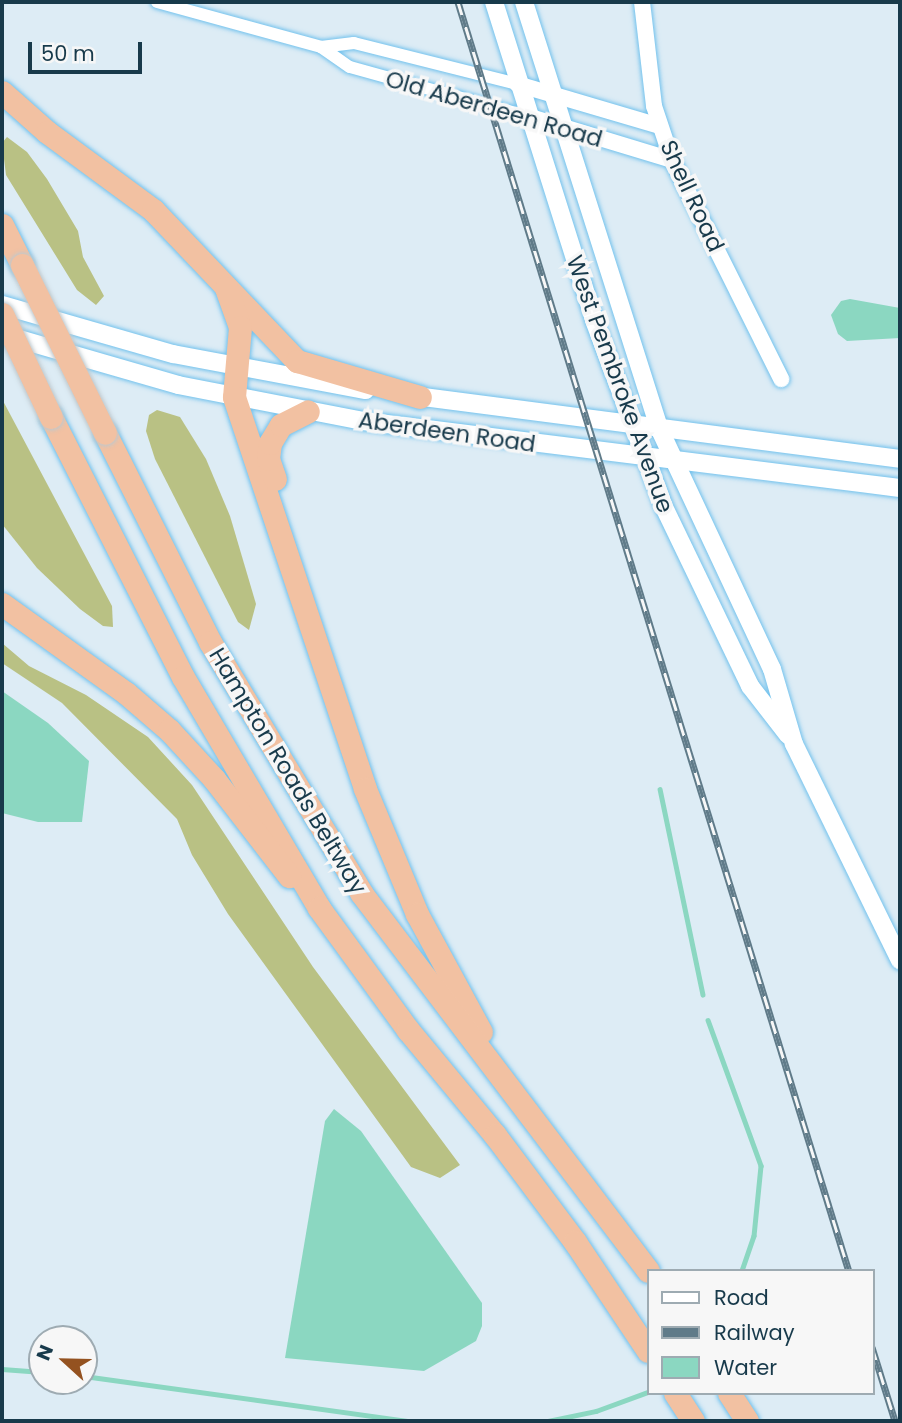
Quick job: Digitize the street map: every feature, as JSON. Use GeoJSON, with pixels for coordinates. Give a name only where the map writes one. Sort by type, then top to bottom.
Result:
{"type":"FeatureCollection","features":[{"type":"Feature","properties":{"kind":"highway"},"geometry":{"type":"LineString","coordinates":[[2,92],[47,132],[153,209],[226,288],[304,365],[363,377],[419,397]]}},
{"type":"Feature","properties":{"kind":"highway","name":"Hampton Roads Beltway"},"geometry":{"type":"LineString","coordinates":[[2,225],[210,642],[301,798],[362,894],[646,1269]]}},
{"type":"Feature","properties":{"kind":"highway"},"geometry":{"type":"LineString","coordinates":[[226,288],[240,321],[234,397],[392,858],[508,1085]]}},
{"type":"Feature","properties":{"kind":"highway","name":"Hampton Roads Beltway"},"geometry":{"type":"LineString","coordinates":[[2,314],[51,417],[183,677],[318,908],[408,1031],[495,1135],[646,1348]]}},
{"type":"Feature","properties":{"kind":"highway"},"geometry":{"type":"LineString","coordinates":[[308,411],[281,425],[268,452],[295,542],[314,631]]}},
{"type":"Feature","properties":{"kind":"highway"},"geometry":{"type":"LineString","coordinates":[[2,604],[126,692],[169,730],[214,779],[266,851],[318,908]]}},
{"type":"Feature","properties":{"kind":"highway"},"geometry":{"type":"LineString","coordinates":[[677,1395],[694,1421]]}},
{"type":"Feature","properties":{"kind":"main road","name":"West Pembroke Avenue"},"geometry":{"type":"LineString","coordinates":[[494,2],[527,116],[644,457],[750,686],[794,744],[897,940],[900,960]]}},
{"type":"Feature","properties":{"kind":"main road","name":"West Pembroke Avenue"},"geometry":{"type":"LineString","coordinates":[[524,2],[660,430],[672,461],[772,669],[794,744]]}},
{"type":"Feature","properties":{"kind":"main road","name":"Aberdeen Road"},"geometry":{"type":"LineString","coordinates":[[2,305],[117,340],[237,368],[419,397],[900,459]]}},
{"type":"Feature","properties":{"kind":"main road","name":"Aberdeen Road"},"geometry":{"type":"LineString","coordinates":[[2,334],[234,397],[308,411],[672,461],[900,488]]}},
{"type":"Feature","properties":{"kind":"street","name":"Old Aberdeen Road"},"geometry":{"type":"LineString","coordinates":[[157,2],[321,47],[350,68],[527,116],[672,160]]}},
{"type":"Feature","properties":{"kind":"street","name":"Shell Road"},"geometry":{"type":"LineString","coordinates":[[642,2],[644,45],[660,126],[672,160],[781,379]]}},
{"type":"Feature","properties":{"kind":"street","name":"Old Aberdeen Road"},"geometry":{"type":"LineString","coordinates":[[321,47],[354,43],[554,94],[660,126]]}},
{"type":"Feature","properties":{"kind":"shaded area"},"geometry":{"type":"Polygon","coordinates":[[[7,137],[27,152],[47,179],[78,231],[83,257],[104,296],[96,305],[77,290],[6,175],[2,143],[7,137]]]}},
{"type":"Feature","properties":{"kind":"shaded area"},"geometry":{"type":"Polygon","coordinates":[[[2,399],[112,606],[113,627],[103,626],[80,609],[37,568],[2,524],[2,399]]]}},
{"type":"Feature","properties":{"kind":"shaded area"},"geometry":{"type":"Polygon","coordinates":[[[157,410],[180,417],[206,459],[230,516],[256,604],[249,630],[238,622],[155,459],[146,431],[149,415],[157,410]]]}},
{"type":"Feature","properties":{"kind":"shaded area"},"geometry":{"type":"Polygon","coordinates":[[[2,643],[29,666],[86,695],[148,737],[192,785],[313,967],[460,1165],[440,1178],[411,1167],[228,914],[192,855],[177,819],[62,703],[2,663],[2,643]]]}},
{"type":"Feature","properties":{"kind":"water"},"geometry":{"type":"Polygon","coordinates":[[[850,299],[900,308],[900,338],[847,341],[838,334],[831,315],[841,301],[850,299]]]}},
{"type":"Feature","properties":{"kind":"water"},"geometry":{"type":"Polygon","coordinates":[[[2,691],[48,723],[89,761],[82,822],[38,822],[2,813],[2,691]]]}},
{"type":"Feature","properties":{"kind":"water"},"geometry":{"type":"Polygon","coordinates":[[[334,1109],[361,1131],[482,1303],[482,1326],[476,1341],[424,1371],[285,1358],[325,1121],[334,1109]]]}},
{"type":"Feature","properties":{"kind":"waterway"},"geometry":{"type":"LineString","coordinates":[[660,789],[703,995]]}},
{"type":"Feature","properties":{"kind":"waterway"},"geometry":{"type":"LineString","coordinates":[[708,1020],[761,1166],[754,1236],[743,1269]]}},
{"type":"Feature","properties":{"kind":"waterway"},"geometry":{"type":"LineString","coordinates":[[2,1369],[28,1371]]}},
{"type":"Feature","properties":{"kind":"waterway"},"geometry":{"type":"LineString","coordinates":[[98,1378],[407,1421]]}},
{"type":"Feature","properties":{"kind":"waterway"},"geometry":{"type":"LineString","coordinates":[[548,1421],[596,1411],[646,1393]]}},
{"type":"Feature","properties":{"kind":"railway"},"geometry":{"type":"LineString","coordinates":[[458,2],[848,1269]]}},
{"type":"Feature","properties":{"kind":"railway"},"geometry":{"type":"LineString","coordinates":[[874,1353],[895,1421]]}}]}
